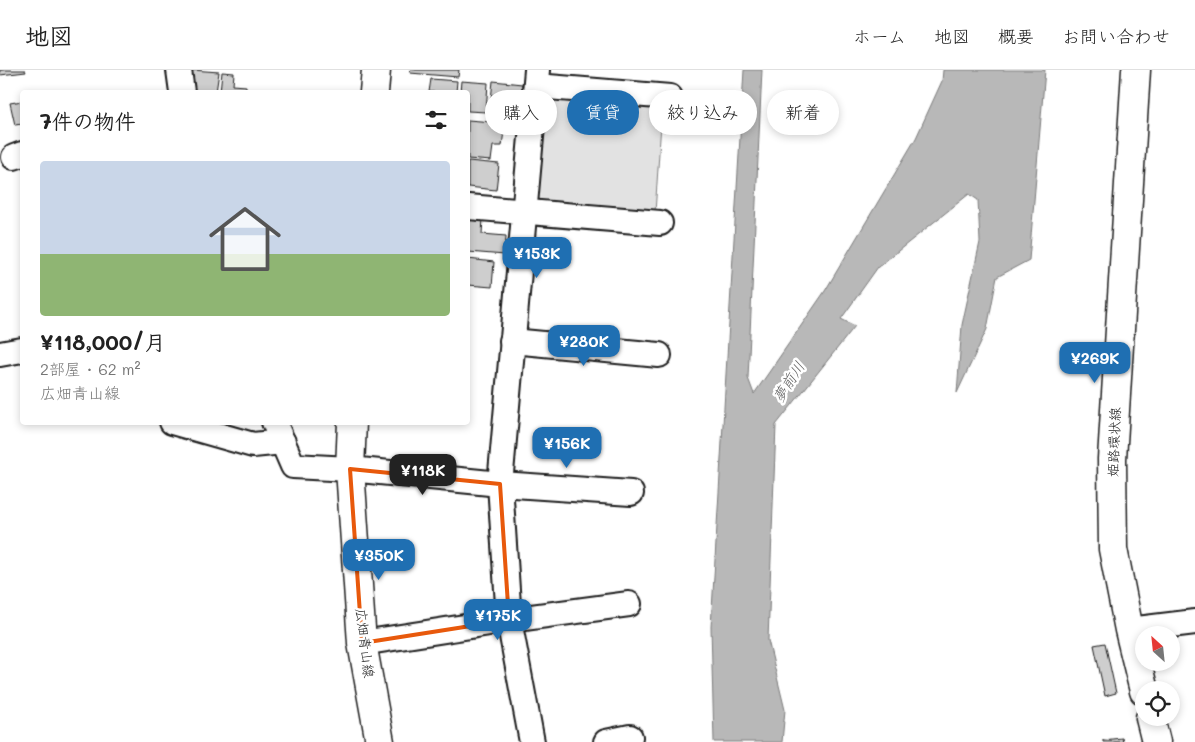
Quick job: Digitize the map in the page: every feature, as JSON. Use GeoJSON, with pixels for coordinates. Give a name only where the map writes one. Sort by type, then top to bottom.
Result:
{"type":"FeatureCollection","features":[{"type":"Feature","properties":{"kind":"main road"},"geometry":{"type":"LineString","coordinates":[[374,90],[376,70]]}},
{"type":"Feature","properties":{"kind":"main road","name":"姫路環状線"},"geometry":{"type":"LineString","coordinates":[[1136,70],[1112,459],[1114,549],[1129,630],[1142,681]]}},
{"type":"Feature","properties":{"kind":"main road","name":"広畑青山線"},"geometry":{"type":"LineString","coordinates":[[352,425],[350,469],[362,643],[380,742]]}},
{"type":"Feature","properties":{"kind":"main road"},"geometry":{"type":"LineString","coordinates":[[1152,726],[1156,742]]}},
{"type":"Feature","properties":{"kind":"street"},"geometry":{"type":"LineString","coordinates":[[179,70],[182,90]]}},
{"type":"Feature","properties":{"kind":"street"},"geometry":{"type":"LineString","coordinates":[[532,742],[509,620],[500,484],[537,78],[649,94]]}},
{"type":"Feature","properties":{"kind":"street"},"geometry":{"type":"LineString","coordinates":[[470,207],[660,222]]}},
{"type":"Feature","properties":{"kind":"street"},"geometry":{"type":"LineString","coordinates":[[512,341],[659,355]]}},
{"type":"Feature","properties":{"kind":"street"},"geometry":{"type":"LineString","coordinates":[[0,354],[20,350]]}},
{"type":"Feature","properties":{"kind":"street"},"geometry":{"type":"LineString","coordinates":[[183,425],[253,445],[278,432],[292,466],[350,469],[500,484],[631,493]]}},
{"type":"Feature","properties":{"kind":"street"},"geometry":{"type":"LineString","coordinates":[[362,643],[509,620],[629,604]]}},
{"type":"Feature","properties":{"kind":"street"},"geometry":{"type":"LineString","coordinates":[[1129,630],[1195,622]]}},
{"type":"Feature","properties":{"kind":"street"},"geometry":{"type":"LineString","coordinates":[[606,742],[630,737]]}},
{"type":"Feature","properties":{"kind":"highlighted area"},"geometry":{"type":"Polygon","coordinates":[[[350,469],[500,484],[509,620],[362,643],[350,469]]]}},
{"type":"Feature","properties":{"kind":"shaded area"},"geometry":{"type":"Polygon","coordinates":[[[557,98],[567,98],[567,135],[639,135],[639,106],[649,107],[649,135],[660,135],[655,213],[543,205],[535,193],[540,135],[557,135],[557,98]]]}},
{"type":"Feature","properties":{"kind":"water","name":"夢前川"},"geometry":{"type":"Polygon","coordinates":[[[744,70],[762,70],[748,378],[754,394],[825,291],[916,138],[942,81],[943,70],[1045,70],[1029,260],[997,277],[987,329],[957,393],[962,325],[980,242],[978,200],[969,194],[878,267],[841,319],[855,326],[776,425],[768,640],[785,710],[782,742],[714,742],[711,627],[740,135],[757,135],[757,90],[743,90],[744,70]]]}},
{"type":"Feature","properties":{"kind":"building"},"geometry":{"type":"Polygon","coordinates":[[[0,70],[25,70],[26,72],[0,75],[0,70]]]}},
{"type":"Feature","properties":{"kind":"building"},"geometry":{"type":"Polygon","coordinates":[[[192,70],[219,72],[216,90],[190,90],[192,70]]]}},
{"type":"Feature","properties":{"kind":"building"},"geometry":{"type":"Polygon","coordinates":[[[411,70],[459,70],[458,77],[410,73],[411,70]]]}},
{"type":"Feature","properties":{"kind":"building"},"geometry":{"type":"Polygon","coordinates":[[[222,72],[234,73],[233,85],[246,86],[246,90],[220,90],[222,72]]]}},
{"type":"Feature","properties":{"kind":"building"},"geometry":{"type":"Polygon","coordinates":[[[431,79],[457,81],[456,90],[429,90],[431,79]]]}},
{"type":"Feature","properties":{"kind":"building"},"geometry":{"type":"Polygon","coordinates":[[[461,81],[488,83],[488,90],[485,90],[485,112],[470,111],[470,90],[460,90],[461,81]]]}},
{"type":"Feature","properties":{"kind":"building"},"geometry":{"type":"Polygon","coordinates":[[[493,81],[522,84],[522,90],[492,90],[493,81]]]}},
{"type":"Feature","properties":{"kind":"building"},"geometry":{"type":"Polygon","coordinates":[[[20,101],[20,124],[15,125],[10,103],[20,101]]]}},
{"type":"Feature","properties":{"kind":"building"},"geometry":{"type":"Polygon","coordinates":[[[470,120],[485,121],[485,135],[503,135],[502,146],[493,146],[491,161],[470,159],[470,120]]]}},
{"type":"Feature","properties":{"kind":"building"},"geometry":{"type":"Polygon","coordinates":[[[470,161],[499,164],[496,190],[470,187],[470,161]]]}},
{"type":"Feature","properties":{"kind":"building"},"geometry":{"type":"Polygon","coordinates":[[[470,216],[483,218],[482,234],[506,236],[505,255],[470,252],[470,216]]]}},
{"type":"Feature","properties":{"kind":"building"},"geometry":{"type":"Polygon","coordinates":[[[470,259],[494,262],[492,287],[470,285],[470,259]]]}},
{"type":"Feature","properties":{"kind":"building"},"geometry":{"type":"Polygon","coordinates":[[[1105,643],[1116,693],[1105,696],[1094,645],[1105,643]]]}},
{"type":"Feature","properties":{"kind":"building"},"geometry":{"type":"Polygon","coordinates":[[[1122,738],[1123,742],[1103,742],[1103,740],[1122,738]]]}}]}
